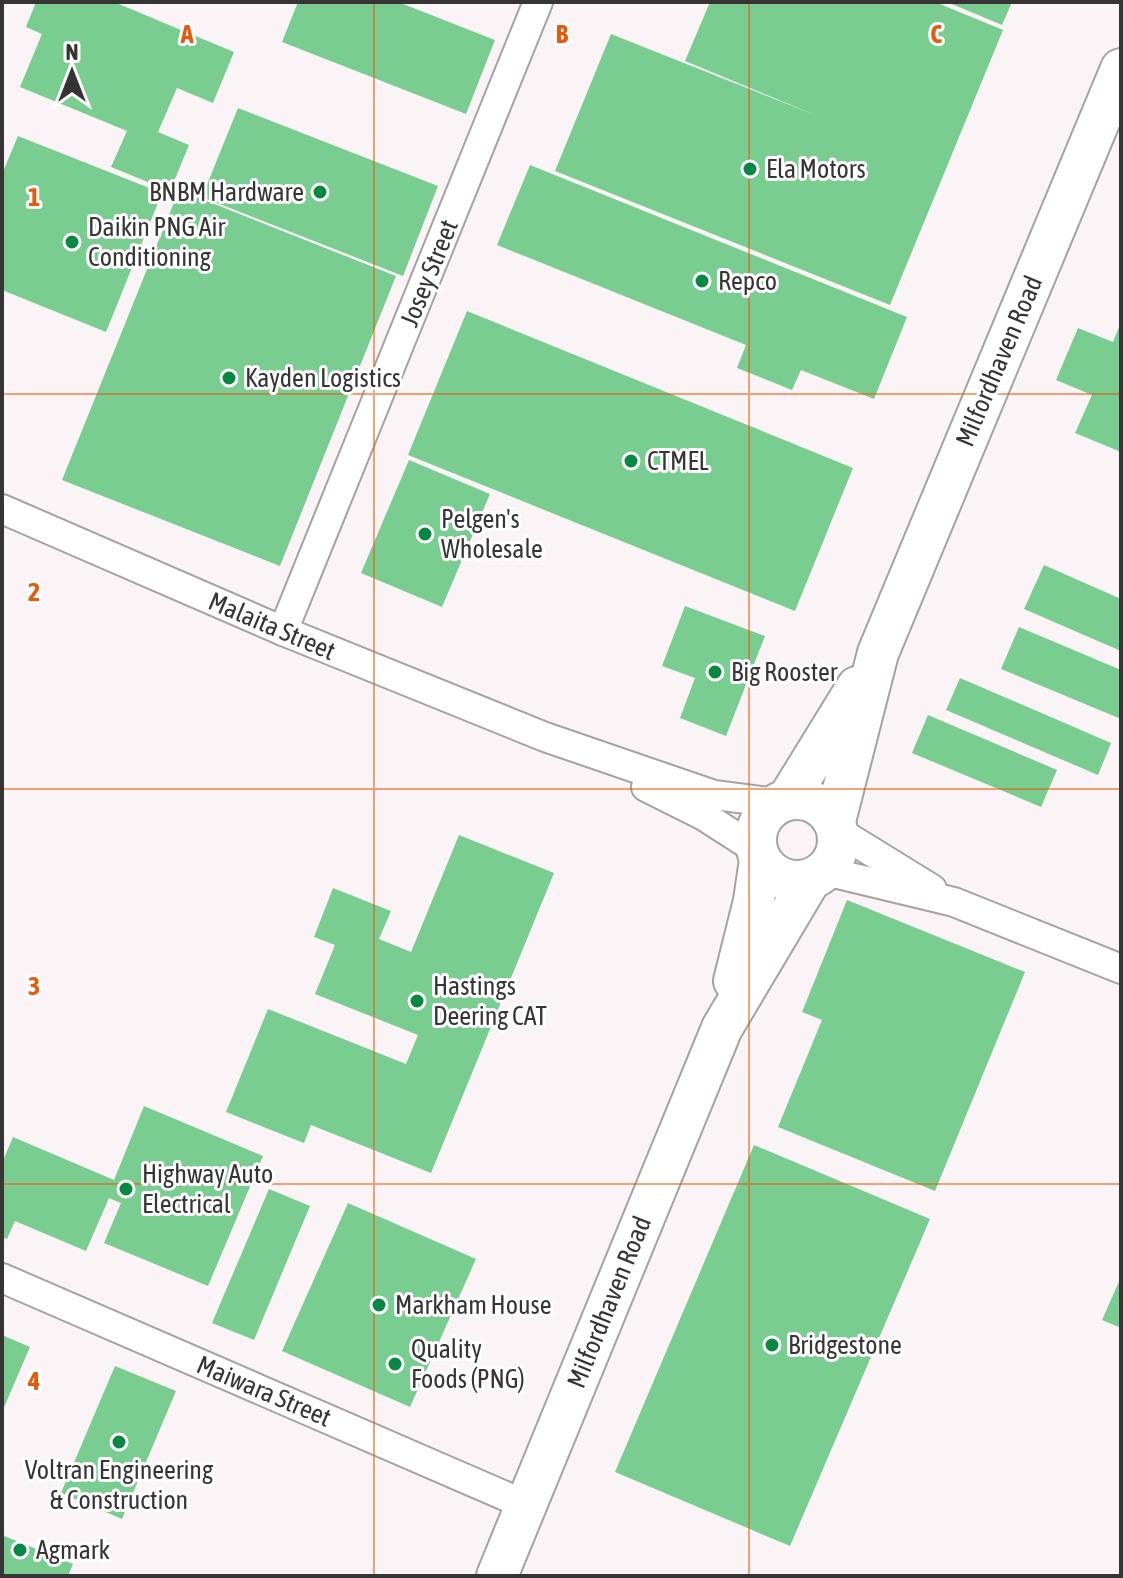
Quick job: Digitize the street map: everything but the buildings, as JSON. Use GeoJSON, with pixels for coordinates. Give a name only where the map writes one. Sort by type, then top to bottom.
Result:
{"type":"FeatureCollection","features":[{"type":"Feature","properties":{"kind":"main road","name":"Milfordhaven Road"},"geometry":{"type":"LineString","coordinates":[[836,826],[878,653],[1121,69]]}},
{"type":"Feature","properties":{"kind":"main road","name":"Milfordhaven Road"},"geometry":{"type":"LineString","coordinates":[[783,801],[878,653]]}},
{"type":"Feature","properties":{"kind":"main road"},"geometry":{"type":"LineString","coordinates":[[802,798],[815,802],[826,810],[836,826],[839,846],[835,859],[818,875],[798,881],[787,880],[767,869],[759,855],[755,839],[757,828],[769,810],[783,801],[802,798]]}},
{"type":"Feature","properties":{"kind":"main road","name":"Milfordhaven Road"},"geometry":{"type":"LineString","coordinates":[[497,1576],[722,1028],[754,901],[759,855]]}},
{"type":"Feature","properties":{"kind":"main road","name":"Milfordhaven Road"},"geometry":{"type":"LineString","coordinates":[[722,1028],[818,875]]}},
{"type":"Feature","properties":{"kind":"street","name":"Josey Street"},"geometry":{"type":"LineString","coordinates":[[283,631],[538,2]]}},
{"type":"Feature","properties":{"kind":"street","name":"Malaita Street"},"geometry":{"type":"LineString","coordinates":[[2,509],[283,631],[545,737],[714,795],[783,801]]}},
{"type":"Feature","properties":{"kind":"street","name":"Malaita Street"},"geometry":{"type":"LineString","coordinates":[[545,737],[704,816],[759,855]]}},
{"type":"Feature","properties":{"kind":"street"},"geometry":{"type":"LineString","coordinates":[[836,826],[954,902]]}},
{"type":"Feature","properties":{"kind":"street"},"geometry":{"type":"LineString","coordinates":[[818,875],[954,902],[1121,969]]}},
{"type":"Feature","properties":{"kind":"street","name":"Maiwara Street"},"geometry":{"type":"LineString","coordinates":[[2,1278],[526,1505]]}},
{"type":"Feature","properties":{"kind":"place","name":"Ela Motors"},"geometry":{"type":"Point","coordinates":[750,169]}},
{"type":"Feature","properties":{"kind":"place","name":"BNBM Hardware"},"geometry":{"type":"Point","coordinates":[320,192]}},
{"type":"Feature","properties":{"kind":"place","name":"Daikin PNG Air Conditioning"},"geometry":{"type":"Point","coordinates":[72,242]}},
{"type":"Feature","properties":{"kind":"place","name":"Repco"},"geometry":{"type":"Point","coordinates":[702,281]}},
{"type":"Feature","properties":{"kind":"place","name":"Kayden Logistics"},"geometry":{"type":"Point","coordinates":[229,378]}},
{"type":"Feature","properties":{"kind":"place","name":"CTMEL"},"geometry":{"type":"Point","coordinates":[631,461]}},
{"type":"Feature","properties":{"kind":"place","name":"Pelgen's Wholesale"},"geometry":{"type":"Point","coordinates":[425,534]}},
{"type":"Feature","properties":{"kind":"place","name":"Big Rooster"},"geometry":{"type":"Point","coordinates":[715,672]}},
{"type":"Feature","properties":{"kind":"place","name":"Hastings Deering CAT"},"geometry":{"type":"Point","coordinates":[417,1001]}},
{"type":"Feature","properties":{"kind":"place","name":"Highway Auto Electrical"},"geometry":{"type":"Point","coordinates":[126,1189]}},
{"type":"Feature","properties":{"kind":"place","name":"Markham House"},"geometry":{"type":"Point","coordinates":[379,1305]}},
{"type":"Feature","properties":{"kind":"place","name":"Bridgestone"},"geometry":{"type":"Point","coordinates":[772,1345]}},
{"type":"Feature","properties":{"kind":"place","name":"Quality Foods (PNG)"},"geometry":{"type":"Point","coordinates":[395,1364]}},
{"type":"Feature","properties":{"kind":"place","name":"Voltran Engineering & Construction"},"geometry":{"type":"Point","coordinates":[119,1442]}},
{"type":"Feature","properties":{"kind":"place","name":"Agmark"},"geometry":{"type":"Point","coordinates":[20,1550]}}]}
